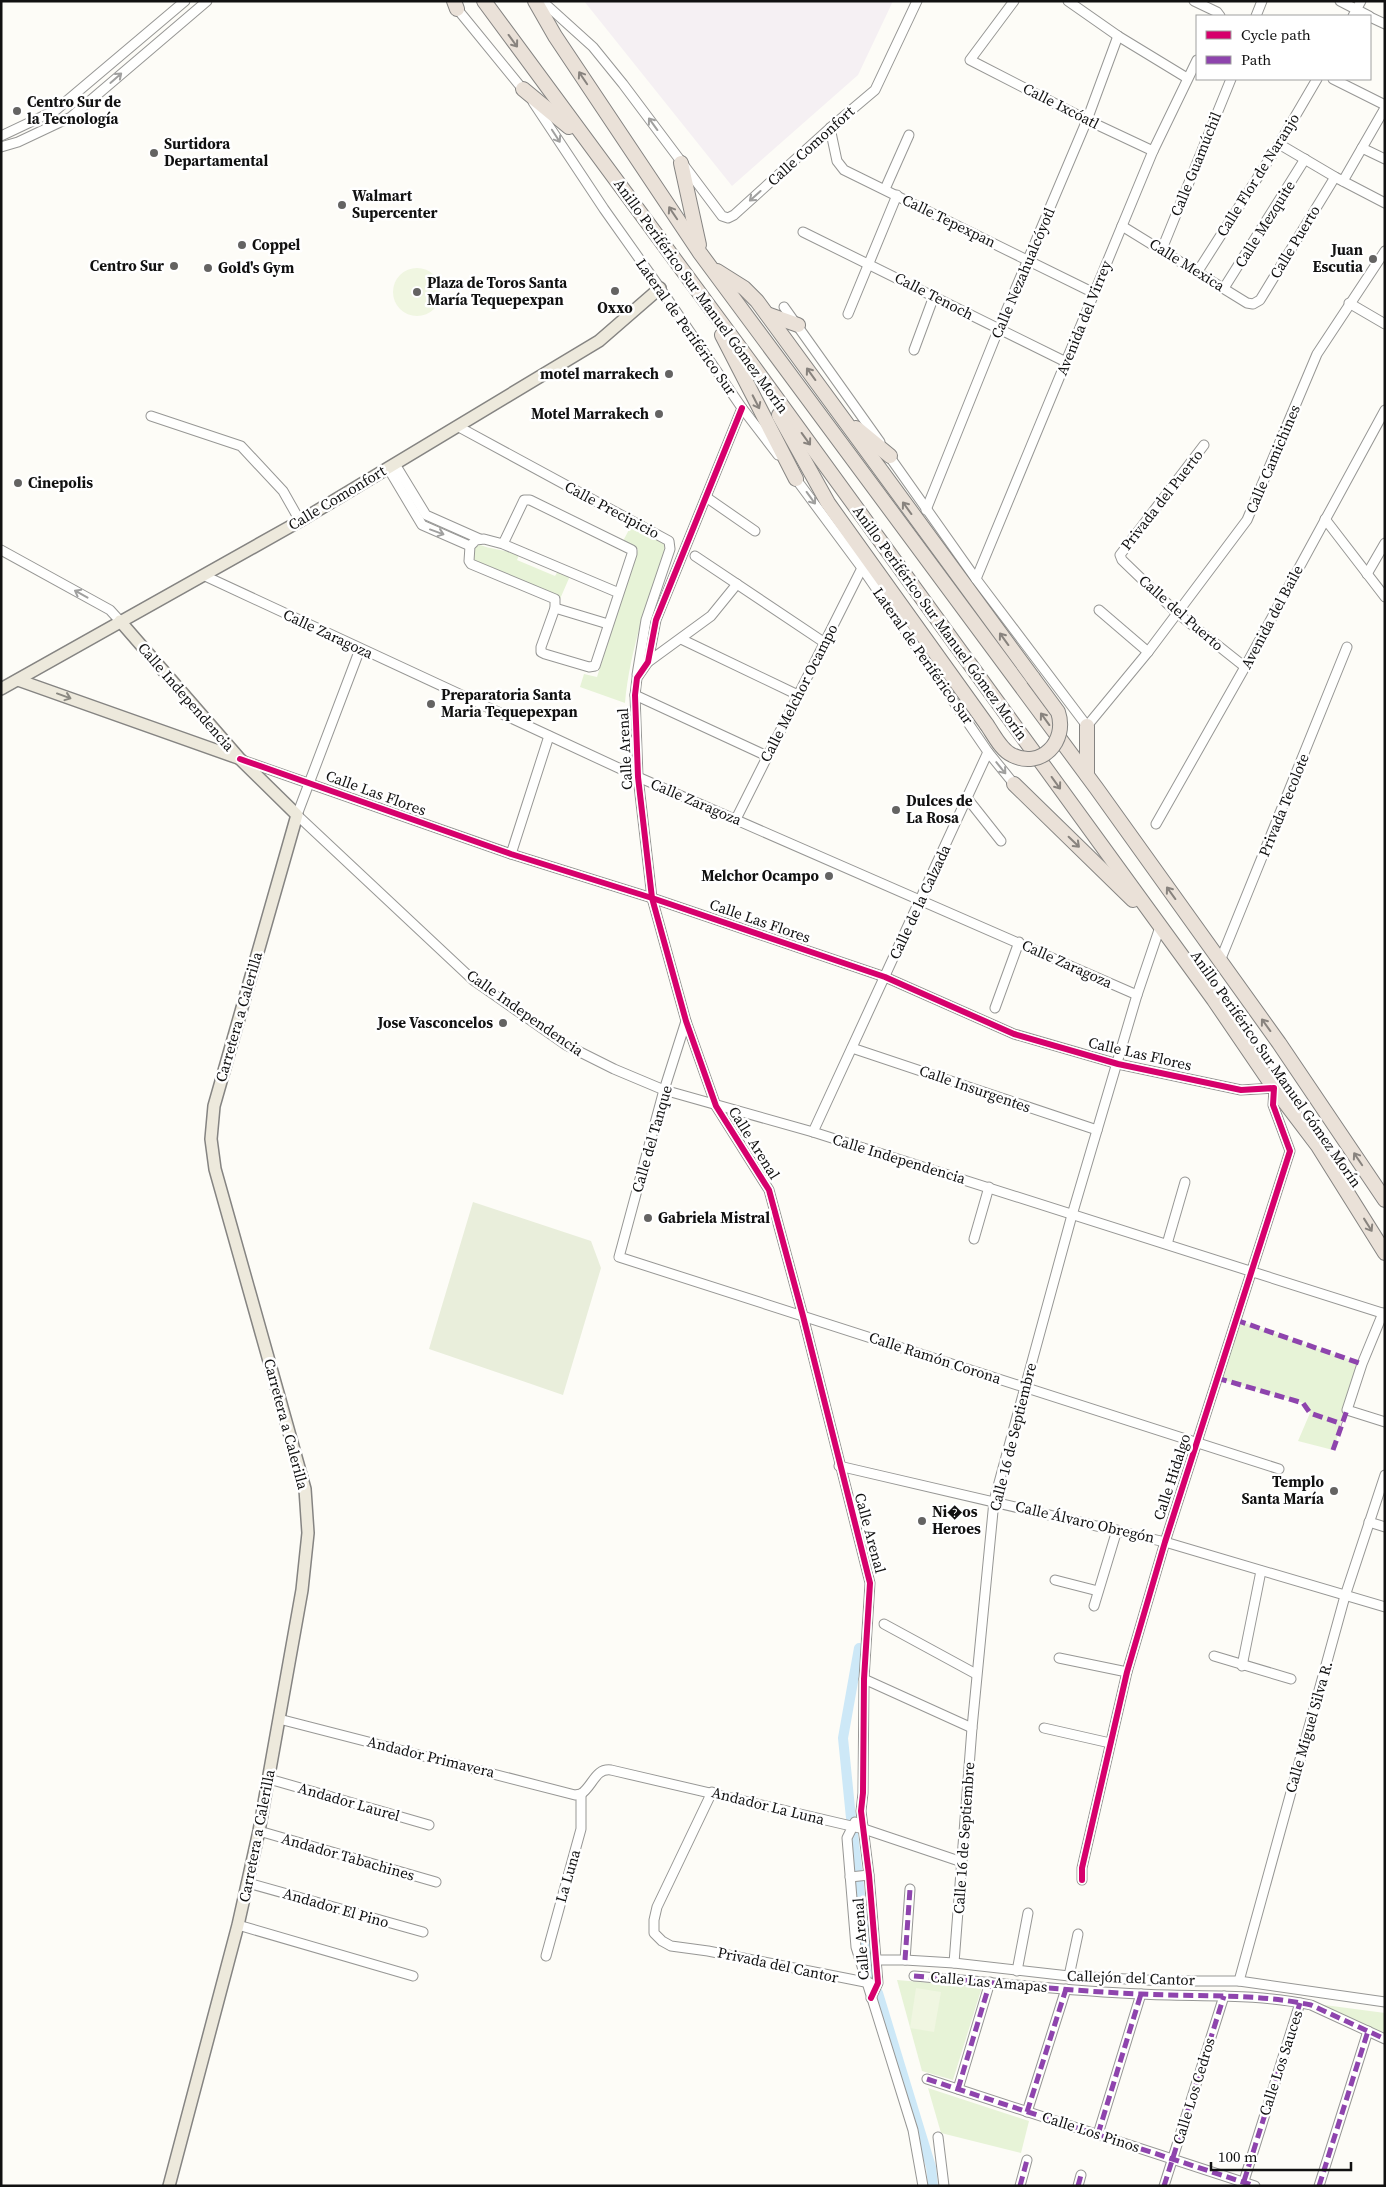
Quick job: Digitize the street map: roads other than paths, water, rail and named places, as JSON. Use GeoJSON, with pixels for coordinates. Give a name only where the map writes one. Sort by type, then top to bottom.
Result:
{"type":"FeatureCollection","features":[{"type":"Feature","properties":{"kind":"highway","name":"Anillo Periférico Sur Manuel Gómez Morín"},"geometry":{"type":"LineString","coordinates":[[484,1],[751,363],[1160,926],[1274,1088],[1318,1146],[1385,1252]]}},
{"type":"Feature","properties":{"kind":"highway","name":"Anillo Periférico Sur Manuel Gómez Morín"},"geometry":{"type":"LineString","coordinates":[[535,1],[555,36],[700,253],[1087,775],[1279,1042],[1385,1200]]}},
{"type":"Feature","properties":{"kind":"highway"},"geometry":{"type":"LineString","coordinates":[[523,89],[586,141]]}},
{"type":"Feature","properties":{"kind":"highway"},"geometry":{"type":"LineString","coordinates":[[681,163],[700,253]]}},
{"type":"Feature","properties":{"kind":"highway"},"geometry":{"type":"LineString","coordinates":[[712,269],[744,288],[767,314],[1058,712],[1060,735],[1052,749],[1037,758],[1026,759],[1015,757],[1005,751],[828,503],[751,363]]}},
{"type":"Feature","properties":{"kind":"highway"},"geometry":{"type":"LineString","coordinates":[[702,296],[796,479]]}},
{"type":"Feature","properties":{"kind":"highway"},"geometry":{"type":"LineString","coordinates":[[767,314],[798,325]]}},
{"type":"Feature","properties":{"kind":"highway"},"geometry":{"type":"LineString","coordinates":[[840,415],[890,456]]}},
{"type":"Feature","properties":{"kind":"highway"},"geometry":{"type":"LineString","coordinates":[[1087,726],[1087,775]]}},
{"type":"Feature","properties":{"kind":"highway"},"geometry":{"type":"LineString","coordinates":[[1014,784],[1160,926]]}},
{"type":"Feature","properties":{"kind":"main road","name":"Calle Comonfort"},"geometry":{"type":"LineString","coordinates":[[1,689],[300,521],[600,341],[660,288]]}},
{"type":"Feature","properties":{"kind":"main road","name":"Calle Independencia"},"geometry":{"type":"LineString","coordinates":[[120,621],[240,759],[297,815]]}},
{"type":"Feature","properties":{"kind":"main road","name":"Calle Las Flores"},"geometry":{"type":"LineString","coordinates":[[18,680],[240,759]]}},
{"type":"Feature","properties":{"kind":"main road","name":"Carretera a Calerilla"},"geometry":{"type":"LineString","coordinates":[[169,2186],[248,1884],[269,1779],[302,1590],[308,1533],[305,1489],[215,1169],[211,1139],[214,1106],[297,815]]}},
{"type":"Feature","properties":{"kind":"street"},"geometry":{"type":"LineString","coordinates":[[1,136],[56,110],[185,1]]}},
{"type":"Feature","properties":{"kind":"street"},"geometry":{"type":"LineString","coordinates":[[1,147],[18,142],[75,114],[207,1]]}},
{"type":"Feature","properties":{"kind":"street"},"geometry":{"type":"LineString","coordinates":[[542,1],[593,47],[623,84],[681,163]]}},
{"type":"Feature","properties":{"kind":"street","name":"Calle Comonfort"},"geometry":{"type":"LineString","coordinates":[[681,163],[722,216],[728,218],[734,215],[875,90],[917,1]]}},
{"type":"Feature","properties":{"kind":"street","name":"Calle Ixcóatl"},"geometry":{"type":"LineString","coordinates":[[1014,1],[970,60],[1087,120],[1153,150]]}},
{"type":"Feature","properties":{"kind":"street"},"geometry":{"type":"LineString","coordinates":[[1068,1],[1118,36],[1187,78]]}},
{"type":"Feature","properties":{"kind":"street"},"geometry":{"type":"LineString","coordinates":[[1256,15],[1262,1]]}},
{"type":"Feature","properties":{"kind":"street"},"geometry":{"type":"LineString","coordinates":[[1340,1],[1354,13],[1361,1]]}},
{"type":"Feature","properties":{"kind":"street"},"geometry":{"type":"LineString","coordinates":[[1198,2],[1218,15]]}},
{"type":"Feature","properties":{"kind":"street","name":"Lateral de Periférico Sur"},"geometry":{"type":"LineString","coordinates":[[454,4],[523,89],[742,408],[862,568],[988,752],[1014,784]]}},
{"type":"Feature","properties":{"kind":"street"},"geometry":{"type":"LineString","coordinates":[[1371,17],[1385,24]]}},
{"type":"Feature","properties":{"kind":"street","name":"Calle Nezahualcóyotl"},"geometry":{"type":"LineString","coordinates":[[926,510],[999,328],[1087,120],[1118,36]]}},
{"type":"Feature","properties":{"kind":"street","name":"Avenida del Virrey"},"geometry":{"type":"LineString","coordinates":[[976,579],[1153,150],[1196,62]]}},
{"type":"Feature","properties":{"kind":"street","name":"Calle Guamúchil"},"geometry":{"type":"LineString","coordinates":[[1162,249],[1231,80]]}},
{"type":"Feature","properties":{"kind":"street","name":"Calle Flor de Naranjo"},"geometry":{"type":"LineString","coordinates":[[1198,271],[1280,144],[1316,80]]}},
{"type":"Feature","properties":{"kind":"street"},"geometry":{"type":"LineString","coordinates":[[1335,80],[1385,107]]}},
{"type":"Feature","properties":{"kind":"street","name":"Calle Puerto"},"geometry":{"type":"LineString","coordinates":[[1253,304],[1260,300],[1339,179],[1362,148],[1385,107]]}},
{"type":"Feature","properties":{"kind":"street","name":"Calle Tepexpan"},"geometry":{"type":"LineString","coordinates":[[830,128],[839,166],[1094,293]]}},
{"type":"Feature","properties":{"kind":"street"},"geometry":{"type":"LineString","coordinates":[[885,190],[909,135]]}},
{"type":"Feature","properties":{"kind":"street"},"geometry":{"type":"LineString","coordinates":[[1280,144],[1339,179],[1385,203]]}},
{"type":"Feature","properties":{"kind":"street"},"geometry":{"type":"LineString","coordinates":[[1362,148],[1385,158]]}},
{"type":"Feature","properties":{"kind":"street","name":"Calle Mezquite"},"geometry":{"type":"LineString","coordinates":[[1224,288],[1305,159]]}},
{"type":"Feature","properties":{"kind":"street"},"geometry":{"type":"LineString","coordinates":[[848,314],[897,196]]}},
{"type":"Feature","properties":{"kind":"street","name":"Calle Mexica"},"geometry":{"type":"LineString","coordinates":[[1122,226],[1198,271],[1246,303],[1253,304]]}},
{"type":"Feature","properties":{"kind":"street","name":"Calle Tenoch"},"geometry":{"type":"LineString","coordinates":[[803,232],[1066,362]]}},
{"type":"Feature","properties":{"kind":"street","name":"Calle Camichines"},"geometry":{"type":"LineString","coordinates":[[1087,726],[1148,652],[1247,520],[1317,354],[1385,251]]}},
{"type":"Feature","properties":{"kind":"street"},"geometry":{"type":"LineString","coordinates":[[914,350],[934,296]]}},
{"type":"Feature","properties":{"kind":"street"},"geometry":{"type":"LineString","coordinates":[[1349,303],[1385,324]]}},
{"type":"Feature","properties":{"kind":"street"},"geometry":{"type":"LineString","coordinates":[[784,307],[926,510],[1087,726]]}},
{"type":"Feature","properties":{"kind":"street","name":"Calle Arenal"},"geometry":{"type":"LineString","coordinates":[[742,408],[656,620],[648,662],[637,678],[635,695],[638,777],[652,898],[686,1021],[716,1106],[769,1190],[803,1316],[839,1466],[870,1583],[864,1679],[861,1811],[864,1829],[859,1876],[856,1947],[913,2130],[923,2186]]}},
{"type":"Feature","properties":{"kind":"street","name":"Avenida del Baile"},"geometry":{"type":"LineString","coordinates":[[1156,824],[1245,667],[1385,410]]}},
{"type":"Feature","properties":{"kind":"street"},"geometry":{"type":"LineString","coordinates":[[151,416],[241,446],[283,491],[300,521]]}},
{"type":"Feature","properties":{"kind":"street","name":"Calle Precipicio"},"geometry":{"type":"LineString","coordinates":[[457,426],[669,542],[670,548],[646,620],[637,678]]}},
{"type":"Feature","properties":{"kind":"street","name":"Privada del Puerto"},"geometry":{"type":"LineString","coordinates":[[1120,555],[1204,445]]}},
{"type":"Feature","properties":{"kind":"street"},"geometry":{"type":"LineString","coordinates":[[391,466],[410,488],[420,508],[426,515],[480,539],[503,544],[619,593]]}},
{"type":"Feature","properties":{"kind":"street"},"geometry":{"type":"LineString","coordinates":[[391,466],[422,525],[470,546]]}},
{"type":"Feature","properties":{"kind":"street"},"geometry":{"type":"LineString","coordinates":[[706,496],[755,531]]}},
{"type":"Feature","properties":{"kind":"street"},"geometry":{"type":"LineString","coordinates":[[480,539],[470,546],[468,558],[471,564],[554,599],[555,608],[541,647],[541,652],[594,667],[632,554],[631,548],[525,498],[503,544]]}},
{"type":"Feature","properties":{"kind":"street"},"geometry":{"type":"LineString","coordinates":[[1325,519],[1385,598]]}},
{"type":"Feature","properties":{"kind":"street"},"geometry":{"type":"LineString","coordinates":[[1367,574],[1385,544]]}},
{"type":"Feature","properties":{"kind":"street","name":"Calle Independencia"},"geometry":{"type":"LineString","coordinates":[[1,550],[110,610],[120,621]]}},
{"type":"Feature","properties":{"kind":"street","name":"Calle del Puerto"},"geometry":{"type":"LineString","coordinates":[[1120,555],[1122,560],[1178,613],[1245,667]]}},
{"type":"Feature","properties":{"kind":"street"},"geometry":{"type":"LineString","coordinates":[[695,556],[824,643]]}},
{"type":"Feature","properties":{"kind":"street","name":"Calle Melchor Ocampo"},"geometry":{"type":"LineString","coordinates":[[736,819],[862,568]]}},
{"type":"Feature","properties":{"kind":"street","name":"Calle Zaragoza"},"geometry":{"type":"LineString","coordinates":[[205,576],[638,777],[921,899],[1136,995]]}},
{"type":"Feature","properties":{"kind":"street"},"geometry":{"type":"LineString","coordinates":[[648,662],[711,616],[737,584]]}},
{"type":"Feature","properties":{"kind":"street"},"geometry":{"type":"LineString","coordinates":[[555,608],[608,624]]}},
{"type":"Feature","properties":{"kind":"street"},"geometry":{"type":"LineString","coordinates":[[1099,610],[1148,652]]}},
{"type":"Feature","properties":{"kind":"street"},"geometry":{"type":"LineString","coordinates":[[681,639],[798,695]]}},
{"type":"Feature","properties":{"kind":"street","name":"Privada Tecolote"},"geometry":{"type":"LineString","coordinates":[[1220,961],[1347,648]]}},
{"type":"Feature","properties":{"kind":"street"},"geometry":{"type":"LineString","coordinates":[[297,815],[360,649]]}},
{"type":"Feature","properties":{"kind":"street"},"geometry":{"type":"LineString","coordinates":[[635,695],[767,756]]}},
{"type":"Feature","properties":{"kind":"street"},"geometry":{"type":"LineString","coordinates":[[511,854],[549,736]]}},
{"type":"Feature","properties":{"kind":"street","name":"Calle de la Calzada"},"geometry":{"type":"LineString","coordinates":[[813,1132],[988,752]]}},
{"type":"Feature","properties":{"kind":"street","name":"Calle Las Flores"},"geometry":{"type":"LineString","coordinates":[[240,759],[511,854],[652,898],[885,977],[1014,1034],[1118,1064],[1242,1090],[1274,1088]]}},
{"type":"Feature","properties":{"kind":"street"},"geometry":{"type":"LineString","coordinates":[[967,798],[1001,841]]}},
{"type":"Feature","properties":{"kind":"street","name":"Calle Independencia"},"geometry":{"type":"LineString","coordinates":[[297,815],[474,980],[566,1045],[614,1069],[664,1090],[813,1132],[1072,1215],[1252,1270],[1384,1314]]}},
{"type":"Feature","properties":{"kind":"street","name":"Calle 16 de Septiembre"},"geometry":{"type":"LineString","coordinates":[[954,1963],[976,1674],[994,1501],[1072,1215],[1118,1064],[1136,995],[1160,926]]}},
{"type":"Feature","properties":{"kind":"street"},"geometry":{"type":"LineString","coordinates":[[995,1008],[1019,942]]}},
{"type":"Feature","properties":{"kind":"street","name":"Calle del Tanque"},"geometry":{"type":"LineString","coordinates":[[619,1257],[664,1090],[686,1021]]}},
{"type":"Feature","properties":{"kind":"street","name":"Calle Insurgentes"},"geometry":{"type":"LineString","coordinates":[[852,1048],[1097,1130]]}},
{"type":"Feature","properties":{"kind":"street","name":"Calle Hidalgo"},"geometry":{"type":"LineString","coordinates":[[1082,1880],[1082,1868],[1127,1672],[1165,1542],[1290,1151],[1273,1105],[1274,1088]]}},
{"type":"Feature","properties":{"kind":"street"},"geometry":{"type":"LineString","coordinates":[[1167,1244],[1185,1182]]}},
{"type":"Feature","properties":{"kind":"street"},"geometry":{"type":"LineString","coordinates":[[974,1239],[989,1187]]}},
{"type":"Feature","properties":{"kind":"street","name":"Calle Ramón Corona"},"geometry":{"type":"LineString","coordinates":[[619,1257],[1278,1469]]}},
{"type":"Feature","properties":{"kind":"street"},"geometry":{"type":"LineString","coordinates":[[1384,1314],[1362,1364],[1347,1410],[1385,1422]]}},
{"type":"Feature","properties":{"kind":"street","name":"Calle Álvaro Obregón"},"geometry":{"type":"LineString","coordinates":[[839,1466],[1165,1542],[1385,1607]]}},
{"type":"Feature","properties":{"kind":"street","name":"Calle Miguel Silva R."},"geometry":{"type":"LineString","coordinates":[[1239,1981],[1346,1596],[1385,1475]]}},
{"type":"Feature","properties":{"kind":"street"},"geometry":{"type":"LineString","coordinates":[[1369,1522],[1385,1526]]}},
{"type":"Feature","properties":{"kind":"street"},"geometry":{"type":"LineString","coordinates":[[1094,1606],[1117,1530]]}},
{"type":"Feature","properties":{"kind":"street"},"geometry":{"type":"LineString","coordinates":[[1242,1666],[1260,1571]]}},
{"type":"Feature","properties":{"kind":"street"},"geometry":{"type":"LineString","coordinates":[[1054,1580],[1098,1591]]}},
{"type":"Feature","properties":{"kind":"street"},"geometry":{"type":"LineString","coordinates":[[884,1624],[976,1674]]}},
{"type":"Feature","properties":{"kind":"street"},"geometry":{"type":"LineString","coordinates":[[1214,1656],[1290,1679]]}},
{"type":"Feature","properties":{"kind":"street"},"geometry":{"type":"LineString","coordinates":[[1059,1658],[1127,1672]]}},
{"type":"Feature","properties":{"kind":"street"},"geometry":{"type":"LineString","coordinates":[[864,1679],[972,1728]]}},
{"type":"Feature","properties":{"kind":"street","name":"Andador Primavera"},"geometry":{"type":"LineString","coordinates":[[279,1719],[575,1795],[582,1794]]}},
{"type":"Feature","properties":{"kind":"street"},"geometry":{"type":"LineString","coordinates":[[1044,1728],[1110,1743]]}},
{"type":"Feature","properties":{"kind":"street","name":"Andador La Luna"},"geometry":{"type":"LineString","coordinates":[[582,1794],[604,1769],[712,1792],[853,1826],[962,1862]]}},
{"type":"Feature","properties":{"kind":"street","name":"Andador Laurel"},"geometry":{"type":"LineString","coordinates":[[269,1779],[429,1825]]}},
{"type":"Feature","properties":{"kind":"street","name":"Privada del Cantor"},"geometry":{"type":"LineString","coordinates":[[712,1792],[657,1907],[653,1926],[658,1937],[671,1946],[708,1951],[866,1983],[878,1983]]}},
{"type":"Feature","properties":{"kind":"street","name":"La Luna"},"geometry":{"type":"LineString","coordinates":[[546,1956],[581,1829],[582,1794]]}},
{"type":"Feature","properties":{"kind":"street","name":"Calle Arenal"},"geometry":{"type":"LineString","coordinates":[[861,1811],[847,1838],[859,1876],[876,1960],[878,1983],[871,1998]]}},
{"type":"Feature","properties":{"kind":"street","name":"Andador Tabachines"},"geometry":{"type":"LineString","coordinates":[[259,1831],[436,1882]]}},
{"type":"Feature","properties":{"kind":"street","name":"Andador El Pino"},"geometry":{"type":"LineString","coordinates":[[248,1884],[423,1932]]}},
{"type":"Feature","properties":{"kind":"street"},"geometry":{"type":"LineString","coordinates":[[905,1960],[910,1889]]}},
{"type":"Feature","properties":{"kind":"street"},"geometry":{"type":"LineString","coordinates":[[1017,1971],[1028,1913]]}},
{"type":"Feature","properties":{"kind":"street"},"geometry":{"type":"LineString","coordinates":[[238,1925],[413,1976]]}},
{"type":"Feature","properties":{"kind":"street"},"geometry":{"type":"LineString","coordinates":[[1069,1976],[1078,1934]]}},
{"type":"Feature","properties":{"kind":"street","name":"Callejón del Cantor"},"geometry":{"type":"LineString","coordinates":[[876,1960],[954,1963],[1069,1976],[1165,1981],[1239,1981],[1385,2002]]}},
{"type":"Feature","properties":{"kind":"street","name":"Calle Las Amapas"},"geometry":{"type":"LineString","coordinates":[[914,1976],[1066,1989],[1141,1994],[1224,1996],[1300,2003],[1311,2005],[1385,2039]]}},
{"type":"Feature","properties":{"kind":"street"},"geometry":{"type":"LineString","coordinates":[[958,2089],[990,1982]]}},
{"type":"Feature","properties":{"kind":"street"},"geometry":{"type":"LineString","coordinates":[[1028,2112],[1066,1989]]}},
{"type":"Feature","properties":{"kind":"street"},"geometry":{"type":"LineString","coordinates":[[1098,2134],[1141,1994]]}},
{"type":"Feature","properties":{"kind":"street","name":"Calle Los Cedros"},"geometry":{"type":"LineString","coordinates":[[1164,2186],[1224,1996]]}},
{"type":"Feature","properties":{"kind":"street","name":"Calle Los Sauces"},"geometry":{"type":"LineString","coordinates":[[1244,2181],[1300,2003]]}},
{"type":"Feature","properties":{"kind":"street"},"geometry":{"type":"LineString","coordinates":[[1319,2186],[1368,2032]]}},
{"type":"Feature","properties":{"kind":"street","name":"Calle Los Pinos"},"geometry":{"type":"LineString","coordinates":[[927,2079],[1255,2186]]}},
{"type":"Feature","properties":{"kind":"street"},"geometry":{"type":"LineString","coordinates":[[938,2137],[944,2186]]}},
{"type":"Feature","properties":{"kind":"street"},"geometry":{"type":"LineString","coordinates":[[1020,2186],[1027,2160]]}},
{"type":"Feature","properties":{"kind":"street"},"geometry":{"type":"LineString","coordinates":[[1078,2186],[1082,2175]]}},
{"type":"Feature","properties":{"kind":"waterway"},"geometry":{"type":"LineString","coordinates":[[851,1818],[843,1738],[859,1648]]}},
{"type":"Feature","properties":{"kind":"waterway"},"geometry":{"type":"LineString","coordinates":[[853,1834],[867,1956],[874,1981]]}},
{"type":"Feature","properties":{"kind":"waterway"},"geometry":{"type":"LineString","coordinates":[[878,1993],[931,2167],[933,2186]]}},
{"type":"Feature","properties":{"kind":"place","name":"Centro Sur de la Tecnología"},"geometry":{"type":"Point","coordinates":[17,111]}},
{"type":"Feature","properties":{"kind":"place","name":"Surtidora Departamental"},"geometry":{"type":"Point","coordinates":[154,153]}},
{"type":"Feature","properties":{"kind":"place","name":"Walmart Supercenter"},"geometry":{"type":"Point","coordinates":[342,205]}},
{"type":"Feature","properties":{"kind":"place","name":"Coppel"},"geometry":{"type":"Point","coordinates":[242,245]}},
{"type":"Feature","properties":{"kind":"place","name":"Juan Escutia"},"geometry":{"type":"Point","coordinates":[1373,259]}},
{"type":"Feature","properties":{"kind":"place","name":"Centro Sur"},"geometry":{"type":"Point","coordinates":[174,266]}},
{"type":"Feature","properties":{"kind":"place","name":"Gold's Gym"},"geometry":{"type":"Point","coordinates":[208,268]}},
{"type":"Feature","properties":{"kind":"place","name":"Oxxo"},"geometry":{"type":"Point","coordinates":[615,291]}},
{"type":"Feature","properties":{"kind":"place","name":"Plaza de Toros Santa María Tequepexpan"},"geometry":{"type":"Point","coordinates":[417,292]}},
{"type":"Feature","properties":{"kind":"place","name":"motel marrakech"},"geometry":{"type":"Point","coordinates":[669,374]}},
{"type":"Feature","properties":{"kind":"place","name":"Motel Marrakech"},"geometry":{"type":"Point","coordinates":[659,414]}},
{"type":"Feature","properties":{"kind":"place","name":"Cinepolis"},"geometry":{"type":"Point","coordinates":[18,483]}},
{"type":"Feature","properties":{"kind":"place","name":"Preparatoria Santa Maria Tequepexpan"},"geometry":{"type":"Point","coordinates":[431,704]}},
{"type":"Feature","properties":{"kind":"place","name":"Dulces de La Rosa"},"geometry":{"type":"Point","coordinates":[896,810]}},
{"type":"Feature","properties":{"kind":"place","name":"Melchor Ocampo"},"geometry":{"type":"Point","coordinates":[829,876]}},
{"type":"Feature","properties":{"kind":"place","name":"Jose Vasconcelos"},"geometry":{"type":"Point","coordinates":[503,1023]}},
{"type":"Feature","properties":{"kind":"place","name":"Gabriela Mistral"},"geometry":{"type":"Point","coordinates":[648,1218]}},
{"type":"Feature","properties":{"kind":"place","name":"Templo Santa María"},"geometry":{"type":"Point","coordinates":[1334,1491]}},
{"type":"Feature","properties":{"kind":"place","name":"Ni�os Heroes"},"geometry":{"type":"Point","coordinates":[922,1521]}}]}
